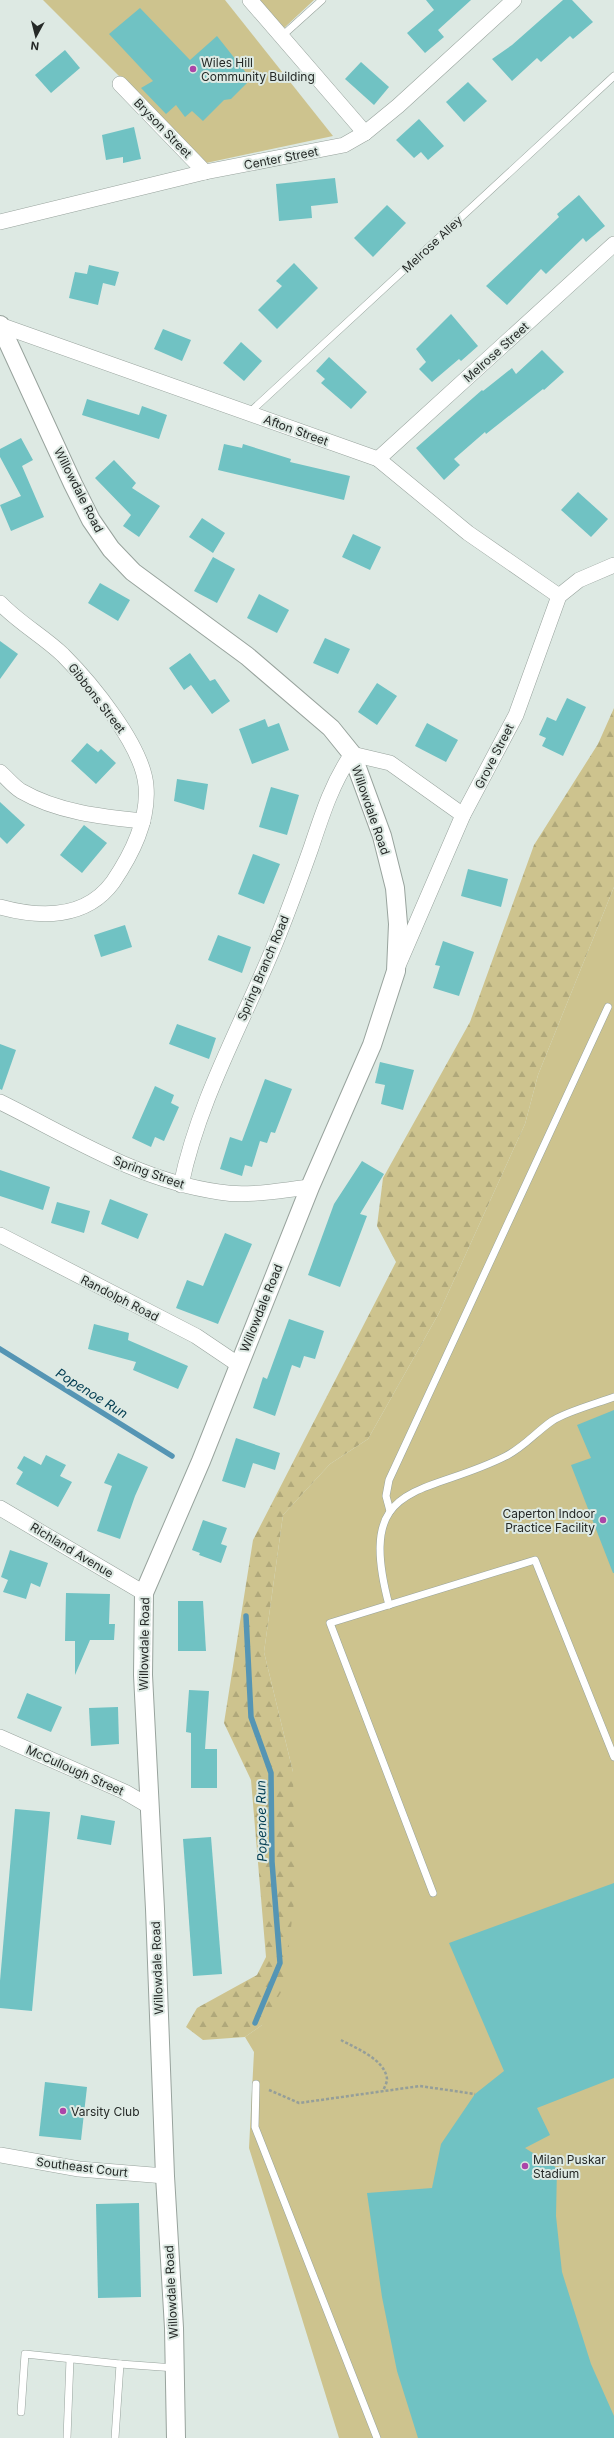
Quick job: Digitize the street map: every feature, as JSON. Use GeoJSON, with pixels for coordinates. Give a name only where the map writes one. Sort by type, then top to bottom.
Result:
{"type":"FeatureCollection","features":[{"type":"Feature","properties":{"kind":"street"},"geometry":{"type":"LineString","coordinates":[[250,0],[365,133]]}},
{"type":"Feature","properties":{"kind":"street","name":"Center Street"},"geometry":{"type":"LineString","coordinates":[[0,222],[205,172],[344,145],[365,133],[514,0]]}},
{"type":"Feature","properties":{"kind":"street","name":"Bryson Street"},"geometry":{"type":"LineString","coordinates":[[120,84],[205,172]]}},
{"type":"Feature","properties":{"kind":"street","name":"Melrose Street"},"geometry":{"type":"LineString","coordinates":[[378,460],[614,244]]}},
{"type":"Feature","properties":{"kind":"street","name":"Afton Street"},"geometry":{"type":"LineString","coordinates":[[0,325],[378,460],[468,533],[559,596]]}},
{"type":"Feature","properties":{"kind":"street","name":"Willowdale Road"},"geometry":{"type":"LineString","coordinates":[[0,325],[88,514],[111,549],[133,572],[247,656],[331,728],[352,754],[382,836],[395,888],[398,924],[396,971],[372,1045],[310,1186],[201,1461],[144,1593],[143,1675],[164,2176],[175,2368],[176,2438]]}},
{"type":"Feature","properties":{"kind":"street"},"geometry":{"type":"LineString","coordinates":[[559,596],[579,580],[614,565]]}},
{"type":"Feature","properties":{"kind":"street","name":"Grove Street"},"geometry":{"type":"LineString","coordinates":[[396,971],[463,816],[516,715],[559,596]]}},
{"type":"Feature","properties":{"kind":"street","name":"Gibbons Street"},"geometry":{"type":"LineString","coordinates":[[0,603],[16,619],[62,654],[105,704],[136,749],[146,786],[143,821],[130,856],[106,891],[82,908],[52,915],[0,907]]}},
{"type":"Feature","properties":{"kind":"street"},"geometry":{"type":"LineString","coordinates":[[352,754],[390,763],[463,816]]}},
{"type":"Feature","properties":{"kind":"street","name":"Spring Branch Road"},"geometry":{"type":"LineString","coordinates":[[181,1185],[188,1151],[213,1083],[267,963],[329,797],[342,769],[352,754]]}},
{"type":"Feature","properties":{"kind":"street"},"geometry":{"type":"LineString","coordinates":[[0,772],[20,791],[60,808],[108,818],[143,821]]}},
{"type":"Feature","properties":{"kind":"street","name":"Spring Street"},"geometry":{"type":"LineString","coordinates":[[0,1102],[123,1166],[181,1185],[220,1193],[259,1193],[310,1186]]}},
{"type":"Feature","properties":{"kind":"street","name":"Randolph Road"},"geometry":{"type":"LineString","coordinates":[[0,1235],[196,1336],[239,1365]]}},
{"type":"Feature","properties":{"kind":"street","name":"Richland Avenue"},"geometry":{"type":"LineString","coordinates":[[0,1508],[144,1593]]}},
{"type":"Feature","properties":{"kind":"street","name":"McCullough Street"},"geometry":{"type":"LineString","coordinates":[[0,1737],[118,1789],[149,1806]]}},
{"type":"Feature","properties":{"kind":"street","name":"Southeast Court"},"geometry":{"type":"LineString","coordinates":[[0,2155],[79,2169],[164,2176]]}},
{"type":"Feature","properties":{"kind":"lane"},"geometry":{"type":"LineString","coordinates":[[282,36],[322,0]]}},
{"type":"Feature","properties":{"kind":"lane","name":"Melrose Alley"},"geometry":{"type":"LineString","coordinates":[[249,413],[614,76]]}},
{"type":"Feature","properties":{"kind":"lane"},"geometry":{"type":"LineString","coordinates":[[390,1511],[386,1496],[392,1474],[608,1006]]}},
{"type":"Feature","properties":{"kind":"lane"},"geometry":{"type":"LineString","coordinates":[[389,1605],[382,1580],[380,1545],[384,1526],[390,1511],[402,1498],[419,1488],[508,1456],[531,1441],[553,1421],[614,1397]]}},
{"type":"Feature","properties":{"kind":"lane"},"geometry":{"type":"LineString","coordinates":[[433,1893],[330,1623],[535,1560],[614,1757]]}},
{"type":"Feature","properties":{"kind":"lane"},"geometry":{"type":"LineString","coordinates":[[256,2084],[255,2127],[378,2438]]}},
{"type":"Feature","properties":{"kind":"lane"},"geometry":{"type":"LineString","coordinates":[[21,2412],[25,2354],[175,2368]]}},
{"type":"Feature","properties":{"kind":"lane"},"geometry":{"type":"LineString","coordinates":[[66,2438],[70,2359]]}},
{"type":"Feature","properties":{"kind":"lane"},"geometry":{"type":"LineString","coordinates":[[115,2438],[120,2364]]}},
{"type":"Feature","properties":{"kind":"path"},"geometry":{"type":"LineString","coordinates":[[341,2040],[374,2059],[383,2070],[387,2079],[383,2091]]}},
{"type":"Feature","properties":{"kind":"path"},"geometry":{"type":"LineString","coordinates":[[256,2084],[299,2104],[420,2086],[475,2094]]}},
{"type":"Feature","properties":{"kind":"green space"},"geometry":{"type":"Polygon","coordinates":[[[43,0],[225,0],[333,136],[206,163],[43,0]]]}},
{"type":"Feature","properties":{"kind":"green space"},"geometry":{"type":"Polygon","coordinates":[[[258,0],[314,0],[283,29],[258,0]]]}},
{"type":"Feature","properties":{"kind":"green space"},"geometry":{"type":"Polygon","coordinates":[[[614,708],[614,887],[538,1075],[525,1124],[439,1313],[368,1439],[330,1464],[283,1515],[264,1652],[293,1772],[295,1894],[284,1987],[262,2025],[245,2037],[203,2040],[186,2027],[197,2008],[257,1975],[266,1957],[251,1780],[224,1723],[253,1540],[396,1262],[377,1226],[383,1178],[470,1022],[534,845],[598,744],[614,708]]]}},
{"type":"Feature","properties":{"kind":"green space"},"geometry":{"type":"Polygon","coordinates":[[[614,887],[614,2438],[339,2438],[249,2148],[254,2052],[245,2037],[262,2025],[293,1772],[264,1652],[283,1515],[330,1464],[368,1439],[439,1313],[525,1124],[538,1075],[614,887]]]}},
{"type":"Feature","properties":{"kind":"building"},"geometry":{"type":"Polygon","coordinates":[[[426,0],[471,0],[438,30],[444,37],[425,53],[407,33],[434,10],[426,0]]]}},
{"type":"Feature","properties":{"kind":"building"},"geometry":{"type":"Polygon","coordinates":[[[563,0],[572,0],[593,22],[573,39],[570,36],[541,62],[537,58],[512,81],[492,59],[512,45],[563,0]]]}},
{"type":"Feature","properties":{"kind":"building","name":"Wiles Hill Community Building"},"geometry":{"type":"Polygon","coordinates":[[[140,8],[190,60],[217,36],[251,79],[231,99],[224,100],[203,121],[192,111],[185,117],[176,105],[166,114],[141,88],[153,81],[109,34],[140,8]]]}},
{"type":"Feature","properties":{"kind":"building"},"geometry":{"type":"Polygon","coordinates":[[[65,50],[80,68],[51,93],[35,75],[65,50]]]}},
{"type":"Feature","properties":{"kind":"building"},"geometry":{"type":"Polygon","coordinates":[[[361,62],[389,87],[374,105],[345,79],[361,62]]]}},
{"type":"Feature","properties":{"kind":"building"},"geometry":{"type":"Polygon","coordinates":[[[468,82],[487,101],[464,122],[446,102],[468,82]]]}},
{"type":"Feature","properties":{"kind":"building"},"geometry":{"type":"Polygon","coordinates":[[[419,119],[444,146],[428,160],[421,152],[414,158],[396,140],[419,119]]]}},
{"type":"Feature","properties":{"kind":"building"},"geometry":{"type":"Polygon","coordinates":[[[134,127],[141,159],[123,163],[123,157],[106,160],[102,135],[134,127]]]}},
{"type":"Feature","properties":{"kind":"building"},"geometry":{"type":"Polygon","coordinates":[[[335,178],[338,203],[311,206],[312,218],[279,221],[276,184],[335,178]]]}},
{"type":"Feature","properties":{"kind":"building"},"geometry":{"type":"Polygon","coordinates":[[[579,195],[605,226],[586,242],[583,238],[546,274],[541,269],[507,305],[486,286],[559,217],[557,214],[579,195]]]}},
{"type":"Feature","properties":{"kind":"building"},"geometry":{"type":"Polygon","coordinates":[[[387,205],[406,223],[373,257],[354,238],[387,205]]]}},
{"type":"Feature","properties":{"kind":"building"},"geometry":{"type":"Polygon","coordinates":[[[294,263],[318,288],[277,329],[258,310],[282,286],[276,281],[294,263]]]}},
{"type":"Feature","properties":{"kind":"building"},"geometry":{"type":"Polygon","coordinates":[[[89,265],[119,272],[115,286],[103,283],[98,305],[69,298],[75,272],[87,274],[89,265]]]}},
{"type":"Feature","properties":{"kind":"building"},"geometry":{"type":"Polygon","coordinates":[[[451,314],[478,346],[461,361],[459,359],[432,382],[419,369],[426,362],[416,349],[451,314]]]}},
{"type":"Feature","properties":{"kind":"building"},"geometry":{"type":"Polygon","coordinates":[[[163,329],[191,340],[182,361],[154,349],[163,329]]]}},
{"type":"Feature","properties":{"kind":"building"},"geometry":{"type":"Polygon","coordinates":[[[241,342],[262,361],[244,381],[223,363],[241,342]]]}},
{"type":"Feature","properties":{"kind":"building"},"geometry":{"type":"Polygon","coordinates":[[[542,350],[564,372],[544,390],[543,389],[486,434],[485,432],[454,459],[460,465],[444,480],[416,448],[482,390],[483,391],[512,368],[516,374],[542,350]]]}},
{"type":"Feature","properties":{"kind":"building"},"geometry":{"type":"Polygon","coordinates":[[[329,357],[367,392],[351,409],[321,383],[325,379],[316,371],[329,357]]]}},
{"type":"Feature","properties":{"kind":"building"},"geometry":{"type":"Polygon","coordinates":[[[87,399],[139,415],[142,406],[167,415],[159,439],[82,415],[87,399]]]}},
{"type":"Feature","properties":{"kind":"building"},"geometry":{"type":"Polygon","coordinates":[[[21,438],[33,460],[22,466],[44,517],[11,531],[0,505],[21,496],[0,457],[0,449],[21,438]]]}},
{"type":"Feature","properties":{"kind":"building"},"geometry":{"type":"Polygon","coordinates":[[[224,444],[242,448],[243,444],[291,459],[290,462],[350,476],[344,500],[218,470],[224,444]]]}},
{"type":"Feature","properties":{"kind":"building"},"geometry":{"type":"Polygon","coordinates":[[[114,460],[136,483],[132,488],[160,506],[139,537],[123,526],[131,515],[95,478],[114,460]]]}},
{"type":"Feature","properties":{"kind":"building"},"geometry":{"type":"Polygon","coordinates":[[[578,492],[608,519],[591,537],[561,510],[578,492]]]}},
{"type":"Feature","properties":{"kind":"building"},"geometry":{"type":"Polygon","coordinates":[[[202,518],[225,533],[213,553],[189,537],[202,518]]]}},
{"type":"Feature","properties":{"kind":"building"},"geometry":{"type":"Polygon","coordinates":[[[353,534],[381,547],[370,570],[342,557],[353,534]]]}},
{"type":"Feature","properties":{"kind":"building"},"geometry":{"type":"Polygon","coordinates":[[[213,557],[235,569],[217,603],[194,591],[213,557]]]}},
{"type":"Feature","properties":{"kind":"building"},"geometry":{"type":"Polygon","coordinates":[[[100,583],[130,600],[118,621],[88,603],[100,583]]]}},
{"type":"Feature","properties":{"kind":"building"},"geometry":{"type":"Polygon","coordinates":[[[259,594],[289,610],[277,633],[247,618],[259,594]]]}},
{"type":"Feature","properties":{"kind":"building"},"geometry":{"type":"Polygon","coordinates":[[[325,638],[350,649],[338,674],[313,663],[325,638]]]}},
{"type":"Feature","properties":{"kind":"building"},"geometry":{"type":"Polygon","coordinates":[[[0,641],[18,654],[0,679],[0,641]]]}},
{"type":"Feature","properties":{"kind":"building"},"geometry":{"type":"Polygon","coordinates":[[[190,653],[210,681],[215,679],[230,701],[212,714],[191,685],[184,690],[169,668],[190,653]]]}},
{"type":"Feature","properties":{"kind":"building"},"geometry":{"type":"Polygon","coordinates":[[[377,683],[397,696],[377,725],[358,712],[377,683]]]}},
{"type":"Feature","properties":{"kind":"building"},"geometry":{"type":"Polygon","coordinates":[[[567,698],[586,707],[563,756],[542,746],[546,738],[539,735],[547,717],[556,721],[567,698]]]}},
{"type":"Feature","properties":{"kind":"building"},"geometry":{"type":"Polygon","coordinates":[[[265,719],[268,727],[279,723],[289,750],[252,764],[239,729],[265,719]]]}},
{"type":"Feature","properties":{"kind":"building"},"geometry":{"type":"Polygon","coordinates":[[[427,723],[458,740],[446,762],[415,746],[427,723]]]}},
{"type":"Feature","properties":{"kind":"building"},"geometry":{"type":"Polygon","coordinates":[[[87,743],[98,752],[101,749],[116,763],[96,784],[71,761],[87,743]]]}},
{"type":"Feature","properties":{"kind":"building"},"geometry":{"type":"Polygon","coordinates":[[[177,779],[208,784],[204,810],[174,801],[177,779]]]}},
{"type":"Feature","properties":{"kind":"building"},"geometry":{"type":"Polygon","coordinates":[[[271,787],[299,795],[287,835],[259,827],[271,787]]]}},
{"type":"Feature","properties":{"kind":"building"},"geometry":{"type":"Polygon","coordinates":[[[0,802],[25,825],[7,844],[0,837],[0,802]]]}},
{"type":"Feature","properties":{"kind":"building"},"geometry":{"type":"Polygon","coordinates":[[[84,825],[107,843],[82,873],[60,855],[84,825]]]}},
{"type":"Feature","properties":{"kind":"building"},"geometry":{"type":"Polygon","coordinates":[[[253,854],[280,864],[264,904],[238,894],[253,854]]]}},
{"type":"Feature","properties":{"kind":"building"},"geometry":{"type":"Polygon","coordinates":[[[468,869],[508,879],[501,907],[461,896],[468,869]]]}},
{"type":"Feature","properties":{"kind":"building"},"geometry":{"type":"Polygon","coordinates":[[[125,925],[132,947],[101,957],[94,935],[125,925]]]}},
{"type":"Feature","properties":{"kind":"building"},"geometry":{"type":"Polygon","coordinates":[[[218,935],[251,947],[242,973],[208,960],[218,935]]]}},
{"type":"Feature","properties":{"kind":"building"},"geometry":{"type":"Polygon","coordinates":[[[443,941],[474,952],[459,996],[433,988],[440,966],[435,965],[443,941]]]}},
{"type":"Feature","properties":{"kind":"building"},"geometry":{"type":"Polygon","coordinates":[[[177,1024],[216,1038],[209,1059],[169,1044],[177,1024]]]}},
{"type":"Feature","properties":{"kind":"building"},"geometry":{"type":"Polygon","coordinates":[[[0,1044],[16,1050],[2,1090],[0,1089],[0,1044]]]}},
{"type":"Feature","properties":{"kind":"building"},"geometry":{"type":"Polygon","coordinates":[[[380,1062],[414,1070],[403,1110],[381,1104],[385,1085],[375,1083],[380,1062]]]}},
{"type":"Feature","properties":{"kind":"building"},"geometry":{"type":"Polygon","coordinates":[[[265,1079],[292,1089],[275,1133],[271,1132],[267,1143],[260,1141],[252,1167],[245,1165],[242,1176],[220,1169],[230,1137],[242,1141],[265,1079]]]}},
{"type":"Feature","properties":{"kind":"building"},"geometry":{"type":"Polygon","coordinates":[[[155,1086],[174,1095],[171,1103],[179,1107],[164,1141],[155,1137],[151,1147],[132,1138],[155,1086]]]}},
{"type":"Feature","properties":{"kind":"building"},"geometry":{"type":"Polygon","coordinates":[[[362,1161],[384,1174],[360,1214],[367,1216],[340,1287],[308,1275],[334,1204],[362,1161]]]}},
{"type":"Feature","properties":{"kind":"building"},"geometry":{"type":"Polygon","coordinates":[[[0,1170],[50,1187],[43,1210],[0,1196],[0,1170]]]}},
{"type":"Feature","properties":{"kind":"building"},"geometry":{"type":"Polygon","coordinates":[[[110,1199],[148,1214],[138,1239],[101,1224],[110,1199]]]}},
{"type":"Feature","properties":{"kind":"building"},"geometry":{"type":"Polygon","coordinates":[[[57,1202],[90,1211],[84,1233],[51,1223],[57,1202]]]}},
{"type":"Feature","properties":{"kind":"building"},"geometry":{"type":"Polygon","coordinates":[[[225,1233],[252,1244],[218,1324],[176,1308],[187,1280],[203,1286],[225,1233]]]}},
{"type":"Feature","properties":{"kind":"building"},"geometry":{"type":"Polygon","coordinates":[[[289,1319],[324,1331],[315,1359],[304,1356],[300,1368],[292,1365],[275,1416],[253,1408],[263,1377],[267,1379],[289,1319]]]}},
{"type":"Feature","properties":{"kind":"building"},"geometry":{"type":"Polygon","coordinates":[[[94,1324],[129,1333],[128,1340],[188,1366],[178,1389],[133,1370],[136,1362],[88,1349],[94,1324]]]}},
{"type":"Feature","properties":{"kind":"building","name":"Caperton Indoor Practice Facility"},"geometry":{"type":"Polygon","coordinates":[[[614,1410],[613,1573],[571,1465],[591,1458],[577,1425],[614,1410]]]}},
{"type":"Feature","properties":{"kind":"building"},"geometry":{"type":"Polygon","coordinates":[[[236,1438],[280,1453],[275,1470],[253,1463],[245,1488],[222,1481],[236,1438]]]}},
{"type":"Feature","properties":{"kind":"building"},"geometry":{"type":"Polygon","coordinates":[[[118,1453],[148,1467],[135,1496],[120,1539],[97,1531],[112,1486],[104,1483],[118,1453]]]}},
{"type":"Feature","properties":{"kind":"building"},"geometry":{"type":"Polygon","coordinates":[[[46,1455],[66,1465],[60,1476],[72,1482],[58,1507],[16,1484],[23,1472],[17,1468],[24,1456],[41,1465],[46,1455]]]}},
{"type":"Feature","properties":{"kind":"building"},"geometry":{"type":"Polygon","coordinates":[[[203,1520],[227,1528],[221,1544],[227,1546],[221,1563],[199,1555],[200,1553],[192,1550],[203,1520]]]}},
{"type":"Feature","properties":{"kind":"building"},"geometry":{"type":"Polygon","coordinates":[[[10,1550],[48,1563],[40,1587],[31,1583],[26,1599],[3,1592],[8,1580],[1,1577],[10,1550]]]}},
{"type":"Feature","properties":{"kind":"building"},"geometry":{"type":"Polygon","coordinates":[[[66,1593],[110,1594],[109,1624],[115,1624],[114,1640],[90,1640],[75,1675],[75,1641],[65,1641],[66,1593]]]}},
{"type":"Feature","properties":{"kind":"building"},"geometry":{"type":"Polygon","coordinates":[[[178,1601],[203,1601],[206,1651],[178,1651],[178,1601]]]}},
{"type":"Feature","properties":{"kind":"building"},"geometry":{"type":"Polygon","coordinates":[[[189,1690],[209,1691],[205,1749],[217,1749],[217,1788],[191,1788],[191,1733],[186,1732],[189,1690]]]}},
{"type":"Feature","properties":{"kind":"building"},"geometry":{"type":"Polygon","coordinates":[[[27,1693],[62,1707],[51,1732],[17,1718],[27,1693]]]}},
{"type":"Feature","properties":{"kind":"building"},"geometry":{"type":"Polygon","coordinates":[[[118,1707],[119,1744],[91,1746],[89,1708],[118,1707]]]}},
{"type":"Feature","properties":{"kind":"building"},"geometry":{"type":"Polygon","coordinates":[[[15,1809],[50,1812],[32,2011],[0,2008],[0,1981],[15,1809]]]}},
{"type":"Feature","properties":{"kind":"building"},"geometry":{"type":"Polygon","coordinates":[[[81,1815],[115,1821],[111,1845],[77,1839],[81,1815]]]}},
{"type":"Feature","properties":{"kind":"building"},"geometry":{"type":"Polygon","coordinates":[[[211,1837],[222,1974],[193,1976],[183,1839],[211,1837]]]}},
{"type":"Feature","properties":{"kind":"building","name":"Milan Puskar Stadium"},"geometry":{"type":"Polygon","coordinates":[[[614,1883],[614,2078],[537,2108],[550,2135],[525,2148],[557,2168],[556,2216],[562,2272],[591,2364],[614,2416],[614,2438],[418,2438],[397,2371],[382,2297],[367,2193],[432,2188],[441,2144],[475,2094],[504,2071],[449,1943],[614,1883]]]}},
{"type":"Feature","properties":{"kind":"building","name":"Varsity Club"},"geometry":{"type":"Polygon","coordinates":[[[45,2082],[87,2087],[81,2140],[39,2136],[45,2082]]]}},
{"type":"Feature","properties":{"kind":"building"},"geometry":{"type":"Polygon","coordinates":[[[139,2203],[141,2297],[98,2298],[96,2204],[139,2203]]]}},
{"type":"Feature","properties":{"kind":"waterway","name":"Popenoe Run"},"geometry":{"type":"LineString","coordinates":[[0,1349],[172,1456]]}},
{"type":"Feature","properties":{"kind":"waterway","name":"Popenoe Run"},"geometry":{"type":"LineString","coordinates":[[246,1616],[251,1717],[271,1773],[272,1862],[280,1963],[255,2023]]}},
{"type":"Feature","properties":{"kind":"place","name":"Wiles Hill Community Building"},"geometry":{"type":"Point","coordinates":[193,69]}},
{"type":"Feature","properties":{"kind":"place","name":"Caperton Indoor Practice Facility"},"geometry":{"type":"Point","coordinates":[603,1520]}},
{"type":"Feature","properties":{"kind":"place","name":"Varsity Club"},"geometry":{"type":"Point","coordinates":[63,2111]}},
{"type":"Feature","properties":{"kind":"place","name":"Milan Puskar Stadium"},"geometry":{"type":"Point","coordinates":[525,2166]}}]}
